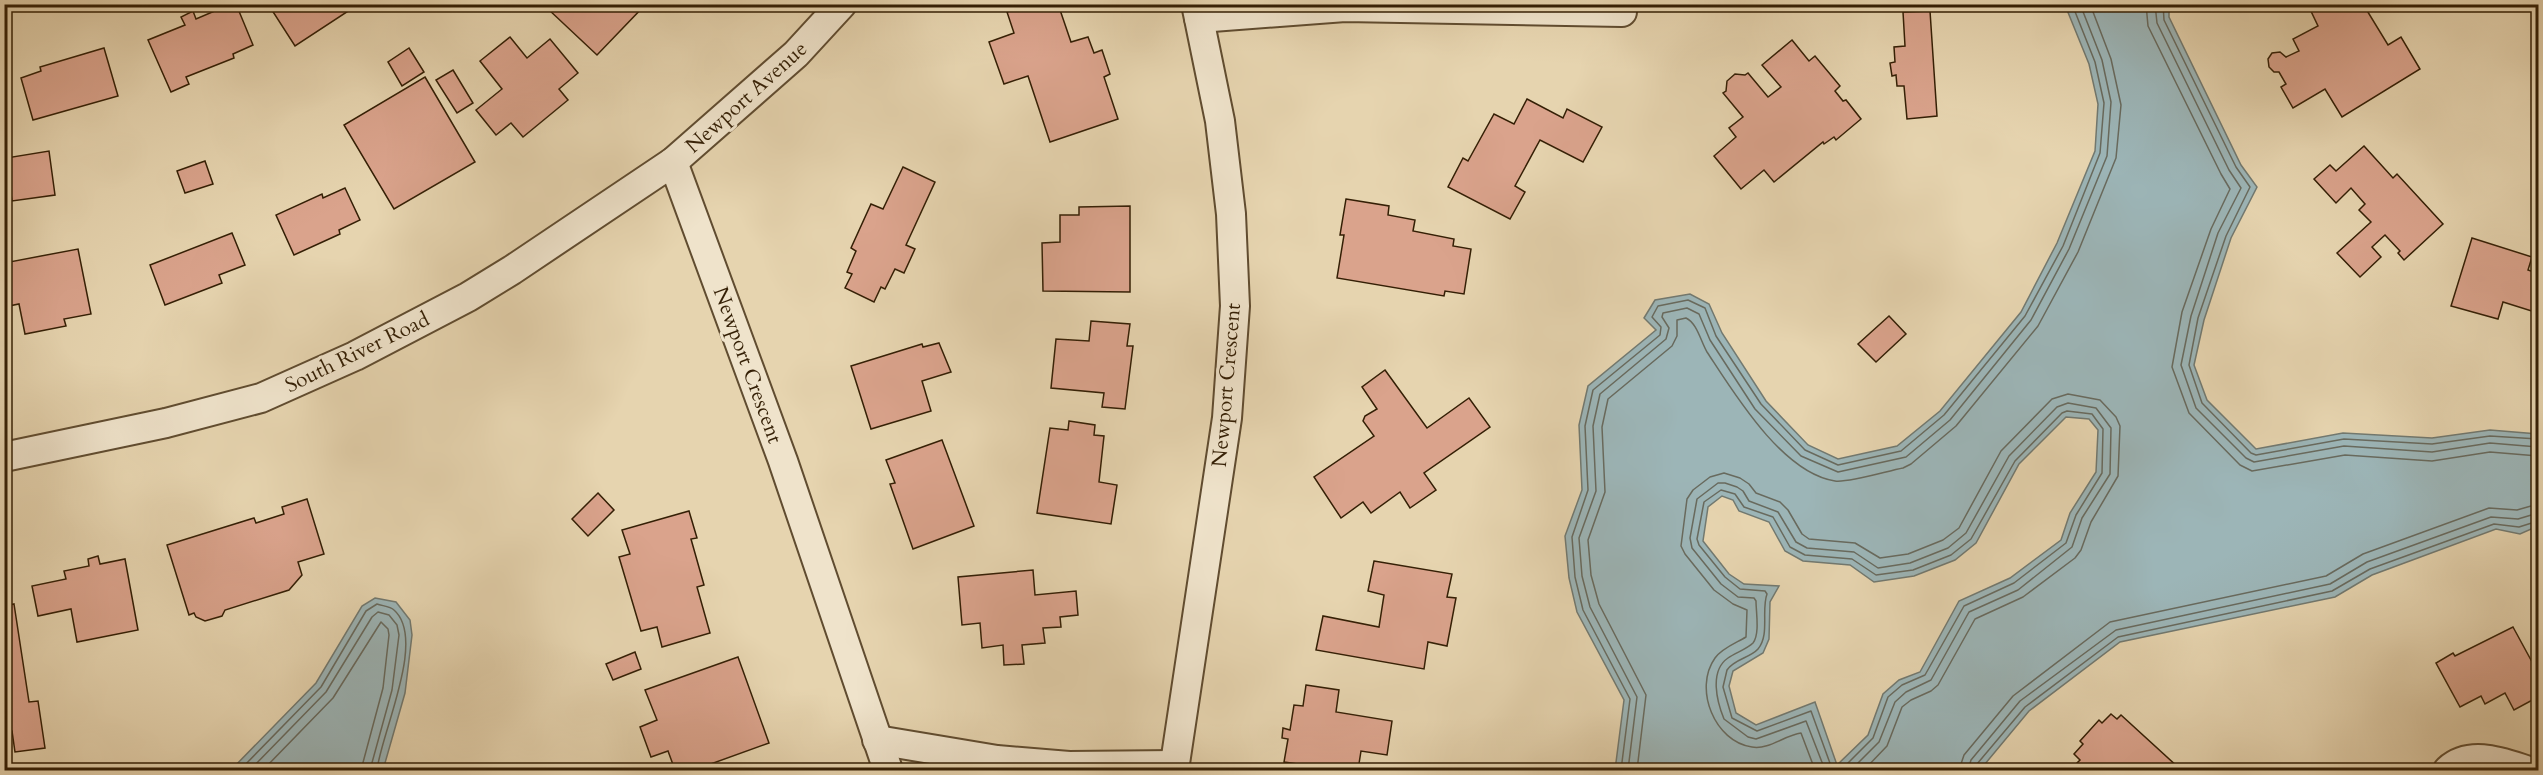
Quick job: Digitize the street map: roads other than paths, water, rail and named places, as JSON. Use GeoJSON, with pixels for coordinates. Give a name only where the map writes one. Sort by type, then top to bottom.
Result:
{"type":"FeatureCollection","features":[{"type":"Feature","properties":{"kind":"street","name":"Newport Avenue"},"geometry":{"type":"LineString","coordinates":[[674,162],[796,54],[842,4]]}},
{"type":"Feature","properties":{"kind":"street"},"geometry":{"type":"LineString","coordinates":[[1198,11],[1345,7],[1622,12]]}},
{"type":"Feature","properties":{"kind":"street","name":"Newport Crescent"},"geometry":{"type":"LineString","coordinates":[[877,740],[997,760],[1069,766],[1175,768],[1227,418],[1234,306],[1231,214],[1226,168],[1220,122],[1198,11]]}},
{"type":"Feature","properties":{"kind":"street","name":"South River Road"},"geometry":{"type":"LineString","coordinates":[[4,457],[166,423],[261,398],[355,356],[468,297],[674,162]]}},
{"type":"Feature","properties":{"kind":"street","name":"Newport Crescent"},"geometry":{"type":"LineString","coordinates":[[674,162],[783,461],[888,771]]}},
{"type":"Feature","properties":{"kind":"street"},"geometry":{"type":"LineString","coordinates":[[2448,771],[2455,764],[2467,759],[2500,761],[2526,771]]}},
{"type":"Feature","properties":{"kind":"water"},"geometry":{"type":"Polygon","coordinates":[[[2065,5],[2169,5],[2169,17],[2241,165],[2257,187],[2231,238],[2204,320],[2194,365],[2207,400],[2256,449],[2343,433],[2432,438],[2490,430],[2538,434],[2538,526],[2520,534],[2496,529],[2372,575],[2335,597],[2120,642],[2029,711],[1980,770],[1615,770],[1624,700],[1577,612],[1569,578],[1565,536],[1582,490],[1579,425],[1588,386],[1656,330],[1644,318],[1655,300],[1690,294],[1709,304],[1722,333],[1766,401],[1808,445],[1838,459],[1897,446],[1940,411],[2021,312],[2057,243],[2095,151],[2098,104],[2089,64],[2065,5]],[[2066,417],[2019,464],[1976,543],[1955,560],[1914,576],[1874,582],[1850,565],[1803,561],[1785,551],[1769,522],[1739,511],[1733,500],[1722,496],[1708,507],[1703,541],[1729,574],[1744,584],[1779,586],[1770,602],[1769,639],[1763,653],[1733,671],[1729,686],[1736,713],[1756,725],[1815,702],[1837,765],[1868,735],[1883,694],[1899,680],[1920,672],[1959,601],[2010,578],[2061,540],[2070,513],[2096,472],[2098,430],[2089,419],[2066,417]]]}},
{"type":"Feature","properties":{"kind":"water"},"geometry":{"type":"Polygon","coordinates":[[[375,598],[396,602],[410,620],[412,635],[405,693],[383,770],[231,770],[316,683],[362,606],[375,598]]]}}]}
